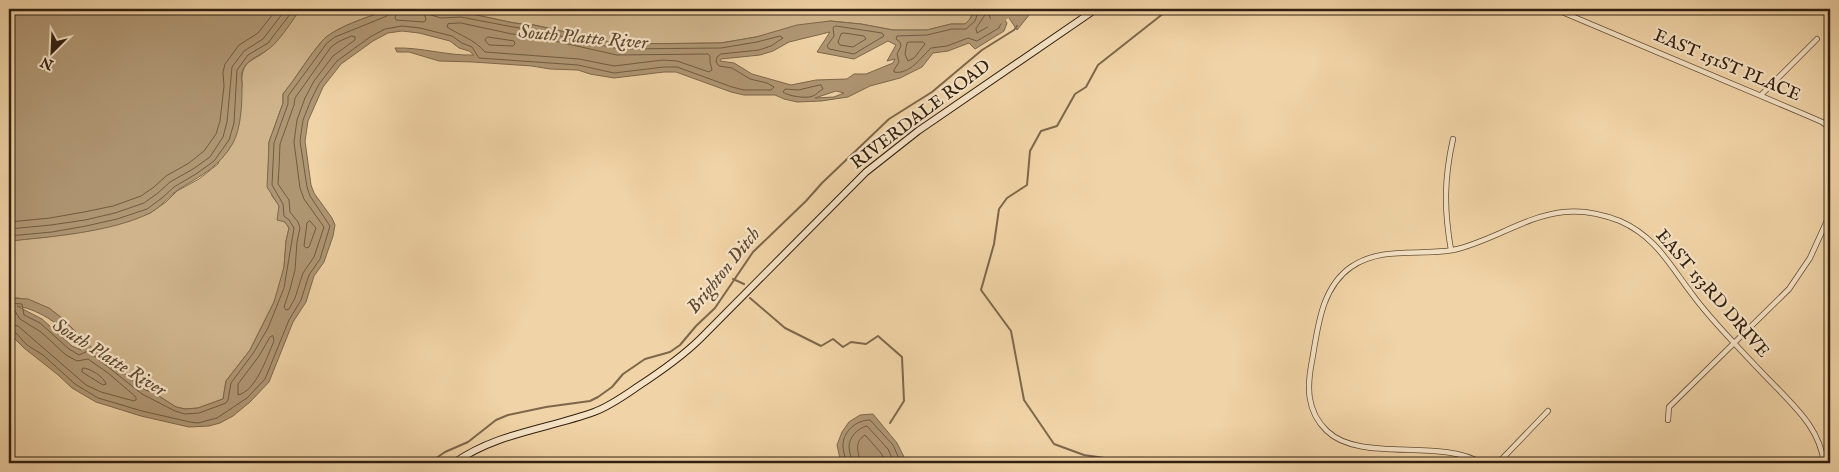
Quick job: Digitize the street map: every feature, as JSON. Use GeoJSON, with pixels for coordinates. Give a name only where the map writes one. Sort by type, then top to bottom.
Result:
{"type":"FeatureCollection","features":[{"type":"Feature","properties":{"kind":"street","name":"RIVERDALE ROAD"},"geometry":{"type":"LineString","coordinates":[[454,463],[498,440],[602,409],[668,367],[701,338],[866,172],[918,131],[1096,9]]}},
{"type":"Feature","properties":{"kind":"street","name":"EAST 151ST PLACE"},"geometry":{"type":"LineString","coordinates":[[1555,9],[1822,122],[1830,128]]}},
{"type":"Feature","properties":{"kind":"street"},"geometry":{"type":"LineString","coordinates":[[1761,96],[1817,39]]}},
{"type":"Feature","properties":{"kind":"street"},"geometry":{"type":"LineString","coordinates":[[1451,250],[1446,219],[1445,186],[1453,139]]}},
{"type":"Feature","properties":{"kind":"street","name":"EAST 153RD DRIVE"},"geometry":{"type":"LineString","coordinates":[[1482,463],[1473,458],[1458,454],[1348,444],[1329,433],[1313,411],[1308,394],[1310,370],[1322,308],[1338,280],[1351,267],[1379,255],[1451,250],[1473,244],[1536,218],[1553,214],[1583,212],[1616,220],[1635,229],[1657,246],[1703,309],[1807,420],[1820,444],[1824,463]]}},
{"type":"Feature","properties":{"kind":"street"},"geometry":{"type":"LineString","coordinates":[[1668,420],[1669,407],[1784,295],[1810,258],[1830,215]]}},
{"type":"Feature","properties":{"kind":"street"},"geometry":{"type":"LineString","coordinates":[[1498,463],[1548,411]]}},
{"type":"Feature","properties":{"kind":"shaded area"},"geometry":{"type":"Polygon","coordinates":[[[300,9],[397,9],[357,21],[328,36],[317,47],[283,94],[283,103],[269,142],[268,176],[272,196],[279,205],[279,213],[289,228],[280,286],[250,350],[226,381],[223,399],[198,408],[185,409],[176,407],[154,393],[145,390],[91,347],[49,308],[19,298],[9,298],[9,241],[87,231],[118,224],[150,213],[166,202],[177,191],[199,179],[218,164],[242,86],[243,70],[246,65],[274,43],[300,9]]]}},
{"type":"Feature","properties":{"kind":"shaded area"},"geometry":{"type":"Polygon","coordinates":[[[428,9],[975,9],[965,24],[951,24],[927,30],[893,30],[830,21],[721,43],[619,44],[534,25],[514,23],[462,12],[441,13],[428,9]]]}},
{"type":"Feature","properties":{"kind":"water"},"geometry":{"type":"Polygon","coordinates":[[[9,9],[300,9],[274,44],[250,61],[244,68],[241,75],[241,116],[236,137],[228,151],[209,170],[179,189],[154,211],[135,219],[118,225],[81,233],[9,241],[9,9]]]}},
{"type":"Feature","properties":{"kind":"water"},"geometry":{"type":"Polygon","coordinates":[[[397,9],[428,9],[441,13],[462,12],[514,23],[534,25],[619,44],[721,43],[756,37],[797,25],[830,21],[893,30],[927,30],[951,24],[965,24],[975,9],[997,9],[1007,23],[1004,31],[975,49],[969,43],[948,51],[933,53],[922,67],[900,78],[870,86],[848,97],[797,102],[775,95],[744,95],[731,92],[676,72],[614,78],[578,70],[439,61],[409,52],[397,52],[395,48],[474,55],[469,51],[459,48],[450,41],[419,33],[402,31],[388,33],[373,41],[341,64],[323,87],[308,121],[305,141],[311,185],[314,193],[332,218],[335,225],[333,236],[324,262],[314,276],[306,302],[293,322],[269,382],[233,416],[209,426],[189,427],[141,416],[96,402],[72,388],[9,333],[9,298],[28,299],[49,308],[91,347],[145,390],[154,393],[176,407],[185,409],[198,408],[223,399],[226,381],[250,350],[274,302],[284,267],[289,228],[285,222],[277,220],[279,206],[267,187],[269,142],[283,103],[283,94],[317,47],[328,36],[357,21],[397,9]],[[830,32],[789,42],[773,51],[760,55],[721,59],[720,61],[734,63],[752,74],[791,85],[816,80],[847,79],[854,74],[866,74],[893,63],[895,59],[887,61],[896,45],[888,41],[854,59],[817,52],[830,32]],[[836,91],[815,98],[834,97],[844,93],[836,91]],[[17,306],[42,319],[72,346],[81,350],[69,335],[45,316],[17,306]]]}},
{"type":"Feature","properties":{"kind":"water"},"geometry":{"type":"Polygon","coordinates":[[[1003,9],[1034,9],[1017,30],[1003,9]]]}},
{"type":"Feature","properties":{"kind":"water"},"geometry":{"type":"Polygon","coordinates":[[[873,414],[897,443],[907,463],[841,463],[837,445],[842,432],[849,422],[860,415],[873,414]]]}},
{"type":"Feature","properties":{"kind":"waterway","name":"South Platte River"},"geometry":{"type":"LineString","coordinates":[[992,24],[1010,9]]}},
{"type":"Feature","properties":{"kind":"waterway"},"geometry":{"type":"LineString","coordinates":[[1139,463],[1084,455],[1054,444],[1024,400],[1011,331],[981,290],[994,244],[999,209],[1007,198],[1027,185],[1030,151],[1041,131],[1057,126],[1075,94],[1086,87],[1098,65],[1169,9]]}},
{"type":"Feature","properties":{"kind":"waterway","name":"Brighton Ditch"},"geometry":{"type":"LineString","coordinates":[[429,463],[445,452],[468,442],[496,420],[508,415],[590,401],[612,387],[623,374],[645,359],[670,352],[680,345],[715,308],[753,252],[889,119],[932,92],[982,50],[1014,30],[1017,26]]}},
{"type":"Feature","properties":{"kind":"waterway"},"geometry":{"type":"LineString","coordinates":[[733,279],[744,284]]}},
{"type":"Feature","properties":{"kind":"waterway"},"geometry":{"type":"LineString","coordinates":[[750,298],[785,328],[821,346],[833,339],[843,347],[851,342],[866,344],[878,336],[902,357],[904,401],[890,423]]}}]}
